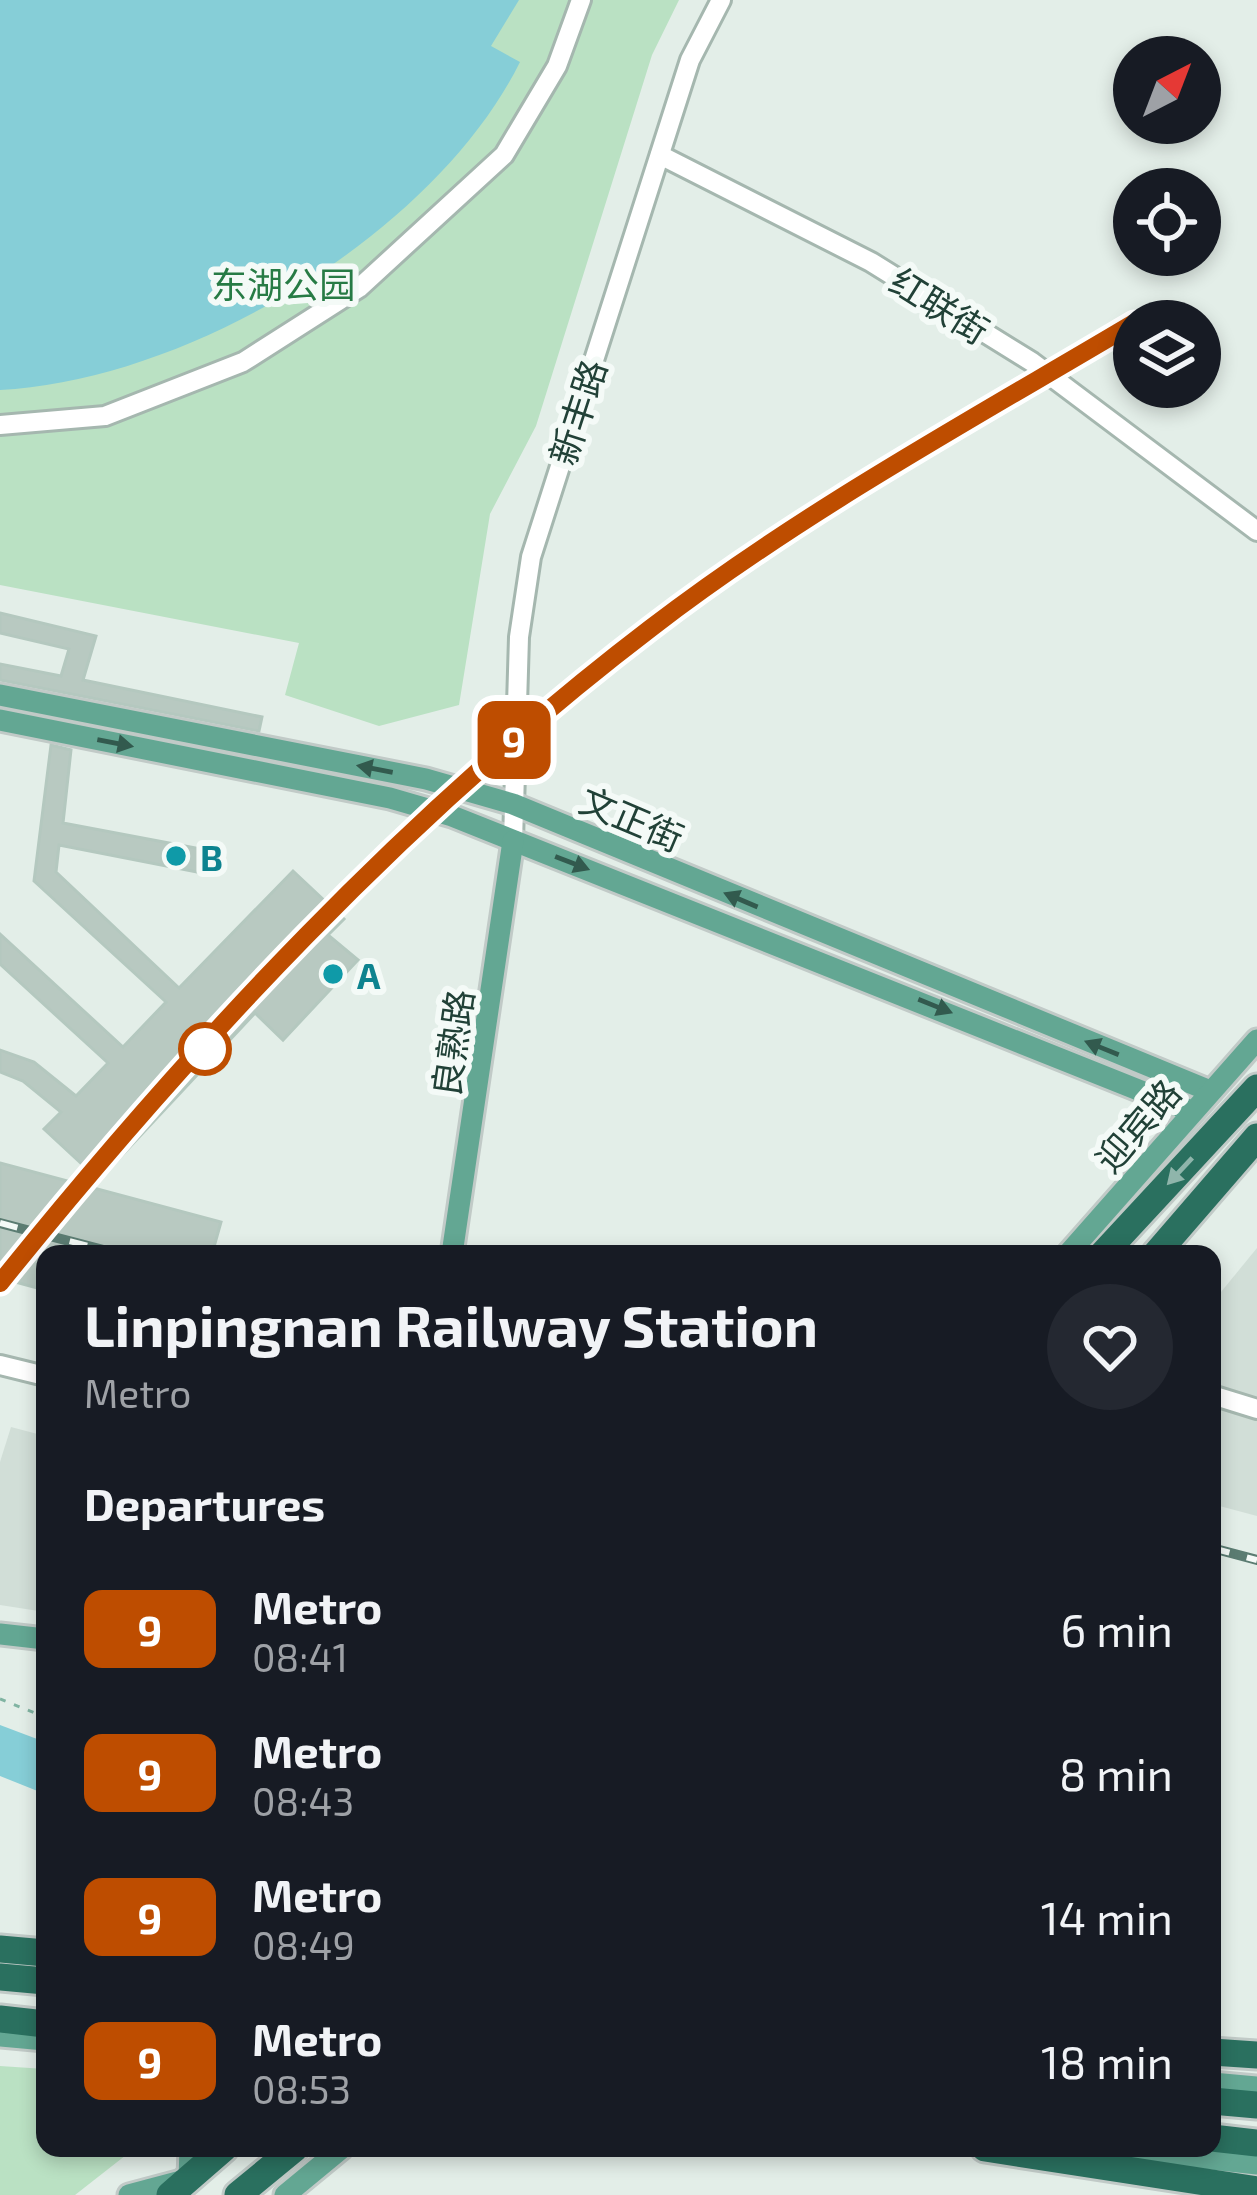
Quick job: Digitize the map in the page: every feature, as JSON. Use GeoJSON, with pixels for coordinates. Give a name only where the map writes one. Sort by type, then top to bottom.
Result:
{"type":"FeatureCollection","features":[{"type":"Feature","properties":{"kind":"highway"},"geometry":{"type":"LineString","coordinates":[[1111,1245],[1257,1088]]}},
{"type":"Feature","properties":{"kind":"highway"},"geometry":{"type":"LineString","coordinates":[[1164,1245],[1257,1137]]}},
{"type":"Feature","properties":{"kind":"highway"},"geometry":{"type":"LineString","coordinates":[[0,1948],[36,1952]]}},
{"type":"Feature","properties":{"kind":"highway"},"geometry":{"type":"LineString","coordinates":[[0,1977],[36,1981]]}},
{"type":"Feature","properties":{"kind":"highway"},"geometry":{"type":"LineString","coordinates":[[0,2019],[36,2023]]}},
{"type":"Feature","properties":{"kind":"highway"},"geometry":{"type":"LineString","coordinates":[[1221,2053],[1257,2056]]}},
{"type":"Feature","properties":{"kind":"highway"},"geometry":{"type":"LineString","coordinates":[[1221,2102],[1257,2105]]}},
{"type":"Feature","properties":{"kind":"highway"},"geometry":{"type":"LineString","coordinates":[[1221,2139],[1257,2143]]}},
{"type":"Feature","properties":{"kind":"highway"},"geometry":{"type":"LineString","coordinates":[[180,2187],[214,2157]]}},
{"type":"Feature","properties":{"kind":"highway"},"geometry":{"type":"LineString","coordinates":[[238,2195],[284,2157]]}},
{"type":"Feature","properties":{"kind":"highway"},"geometry":{"type":"LineString","coordinates":[[1043,2157],[1257,2190]]}},
{"type":"Feature","properties":{"kind":"main road","name":"文正街"},"geometry":{"type":"LineString","coordinates":[[0,694],[426,779],[513,804],[1210,1091]]}},
{"type":"Feature","properties":{"kind":"main road","name":"文正街"},"geometry":{"type":"LineString","coordinates":[[0,720],[390,799],[514,841],[1191,1112]]}},
{"type":"Feature","properties":{"kind":"main road","name":"良熟路"},"geometry":{"type":"LineString","coordinates":[[453,1245],[514,841]]}},
{"type":"Feature","properties":{"kind":"main road","name":"迎宾路"},"geometry":{"type":"LineString","coordinates":[[1077,1245],[1257,1040]]}},
{"type":"Feature","properties":{"kind":"main road"},"geometry":{"type":"LineString","coordinates":[[0,1634],[36,1638]]}},
{"type":"Feature","properties":{"kind":"main road"},"geometry":{"type":"LineString","coordinates":[[0,1964],[36,1967]]}},
{"type":"Feature","properties":{"kind":"main road"},"geometry":{"type":"LineString","coordinates":[[0,2036],[36,2039]]}},
{"type":"Feature","properties":{"kind":"main road"},"geometry":{"type":"LineString","coordinates":[[1221,2084],[1257,2087]]}},
{"type":"Feature","properties":{"kind":"main road"},"geometry":{"type":"LineString","coordinates":[[129,2195],[180,2187],[188,2157]]}},
{"type":"Feature","properties":{"kind":"main road"},"geometry":{"type":"LineString","coordinates":[[285,2195],[331,2157]]}},
{"type":"Feature","properties":{"kind":"main road"},"geometry":{"type":"LineString","coordinates":[[1193,2157],[1257,2164]]}},
{"type":"Feature","properties":{"kind":"street"},"geometry":{"type":"LineString","coordinates":[[0,425],[105,416],[243,362],[359,288],[504,155],[556,66],[581,0]]}},
{"type":"Feature","properties":{"kind":"street","name":"新丰路"},"geometry":{"type":"LineString","coordinates":[[514,841],[519,637],[531,557],[690,60],[721,0]]}},
{"type":"Feature","properties":{"kind":"street","name":"红联街"},"geometry":{"type":"LineString","coordinates":[[660,155],[871,262],[1032,362],[1257,531]]}},
{"type":"Feature","properties":{"kind":"street"},"geometry":{"type":"LineString","coordinates":[[0,1365],[36,1374]]}},
{"type":"Feature","properties":{"kind":"street"},"geometry":{"type":"LineString","coordinates":[[1221,1398],[1257,1409]]}},
{"type":"Feature","properties":{"kind":"path"},"geometry":{"type":"LineString","coordinates":[[0,1699],[36,1713]]}},
{"type":"Feature","properties":{"kind":"shaded area"},"geometry":{"type":"Polygon","coordinates":[[[1257,1248],[1257,1516],[1221,1506],[1221,1292],[1257,1248]]]}},
{"type":"Feature","properties":{"kind":"shaded area"},"geometry":{"type":"Polygon","coordinates":[[[11,1427],[36,1434],[36,1611],[0,1605],[0,1462],[11,1427]]]}},
{"type":"Feature","properties":{"kind":"green space","name":"东湖公园"},"geometry":{"type":"Polygon","coordinates":[[[0,0],[679,0],[652,55],[536,426],[490,514],[459,705],[379,726],[285,695],[299,643],[0,585],[0,0]]]}},
{"type":"Feature","properties":{"kind":"green space"},"geometry":{"type":"Polygon","coordinates":[[[0,2066],[36,2068],[36,2157],[124,2157],[75,2195],[0,2195],[0,2066]]]}},
{"type":"Feature","properties":{"kind":"water"},"geometry":{"type":"Polygon","coordinates":[[[0,0],[519,0],[491,46],[520,62],[481,125],[430,184],[368,238],[299,286],[226,327],[149,359],[73,380],[0,390],[0,0]]]}},
{"type":"Feature","properties":{"kind":"water"},"geometry":{"type":"Polygon","coordinates":[[[0,1725],[36,1739],[36,1790],[0,1776],[0,1725]]]}},
{"type":"Feature","properties":{"kind":"building"},"geometry":{"type":"Polygon","coordinates":[[[0,613],[96,636],[83,680],[262,717],[259,731],[0,680],[0,664],[61,676],[69,649],[0,633],[0,613]]]}},
{"type":"Feature","properties":{"kind":"building"},"geometry":{"type":"Polygon","coordinates":[[[51,745],[71,750],[63,823],[206,850],[202,873],[59,845],[56,872],[179,988],[293,871],[344,919],[328,935],[358,960],[283,1040],[255,1013],[99,1180],[44,1129],[61,1112],[23,1081],[0,1072],[0,1050],[34,1062],[76,1096],[108,1063],[0,964],[0,934],[123,1047],[166,1002],[34,881],[51,745]]]}},
{"type":"Feature","properties":{"kind":"building"},"geometry":{"type":"Polygon","coordinates":[[[0,1163],[221,1222],[215,1245],[36,1245],[36,1288],[0,1278],[0,1163]]]}},
{"type":"Feature","properties":{"kind":"railway"},"geometry":{"type":"LineString","coordinates":[[0,1223],[84,1245]]}},
{"type":"Feature","properties":{"kind":"railway"},"geometry":{"type":"LineString","coordinates":[[1221,1550],[1257,1560]]}},
{"type":"Feature","properties":{"kind":"metro line","name":"9"},"geometry":{"type":"LineString","coordinates":[[0,1283],[96,1164],[386,858],[589,676],[803,523],[1113,336]]}},
{"type":"Feature","properties":{"kind":"place","name":"B"},"geometry":{"type":"Point","coordinates":[176,856]}},
{"type":"Feature","properties":{"kind":"place","name":"A"},"geometry":{"type":"Point","coordinates":[333,974]}}]}
